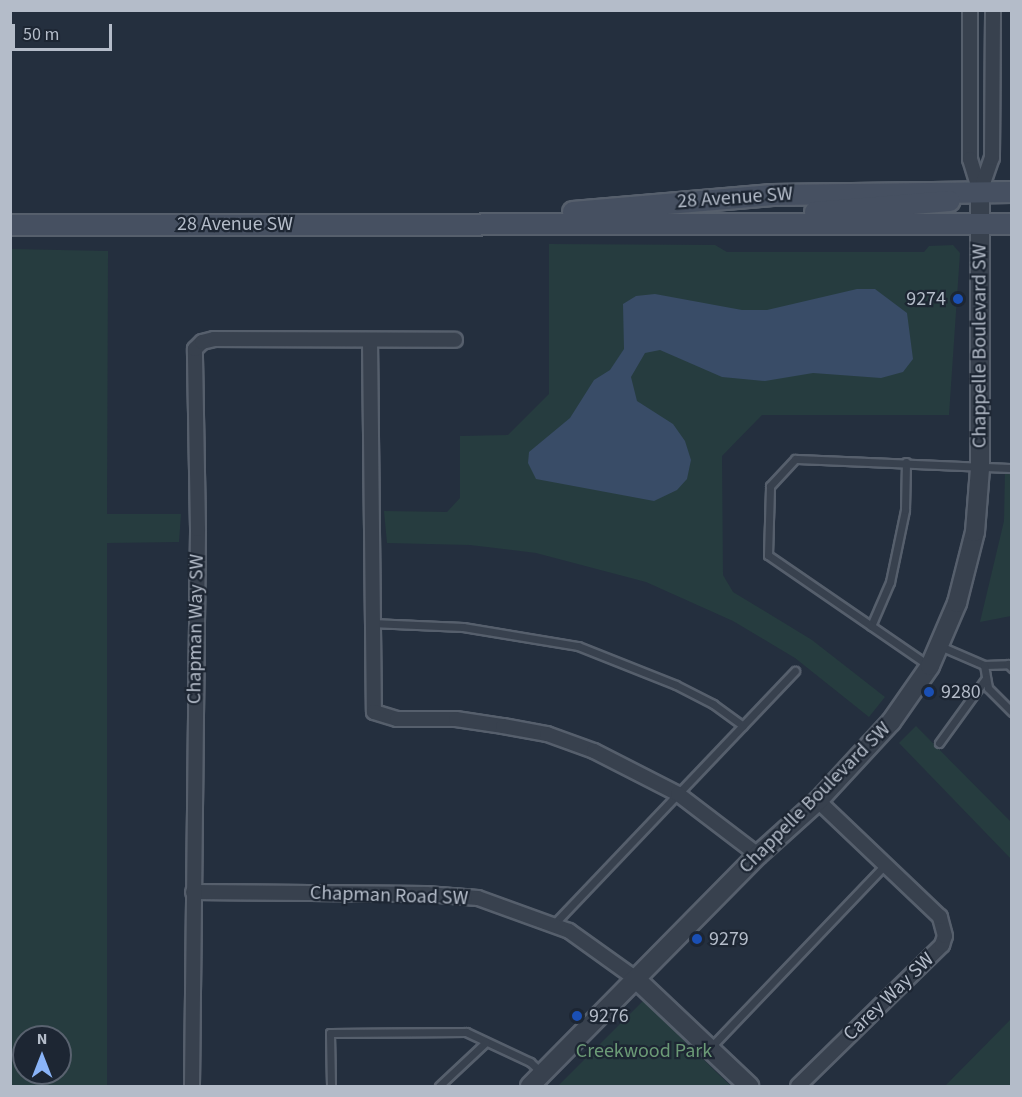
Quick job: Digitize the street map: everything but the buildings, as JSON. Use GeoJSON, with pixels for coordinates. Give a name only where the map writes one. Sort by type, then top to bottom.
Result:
{"type":"FeatureCollection","features":[{"type":"Feature","properties":{"kind":"main road"},"geometry":{"type":"LineString","coordinates":[[720,223],[828,211],[938,205],[980,192]]}},
{"type":"Feature","properties":{"kind":"main road","name":"28 Avenue SW"},"geometry":{"type":"LineString","coordinates":[[460,223],[772,195],[1011,192]]}},
{"type":"Feature","properties":{"kind":"main road","name":"28 Avenue SW"},"geometry":{"type":"LineString","coordinates":[[10,225],[1011,224]]}},
{"type":"Feature","properties":{"kind":"street"},"geometry":{"type":"LineString","coordinates":[[970,10],[970,159],[980,192]]}},
{"type":"Feature","properties":{"kind":"street"},"geometry":{"type":"LineString","coordinates":[[980,192],[992,158],[993,10]]}},
{"type":"Feature","properties":{"kind":"street","name":"Chappelle Boulevard SW"},"geometry":{"type":"LineString","coordinates":[[537,1080],[758,855],[818,801],[891,722],[930,666],[940,646],[968,568],[980,468],[980,192]]}},
{"type":"Feature","properties":{"kind":"street","name":"Chapman Way SW"},"geometry":{"type":"LineString","coordinates":[[192,1086],[195,350],[202,342],[214,339],[455,340]]}},
{"type":"Feature","properties":{"kind":"street"},"geometry":{"type":"LineString","coordinates":[[370,340],[374,530],[371,623],[374,712],[398,719],[456,719],[547,734],[638,771],[678,794],[758,855]]}},
{"type":"Feature","properties":{"kind":"street","name":"Carey Way SW"},"geometry":{"type":"LineString","coordinates":[[798,1086],[942,945],[945,936],[940,917],[818,801]]}},
{"type":"Feature","properties":{"kind":"street","name":"Chapman Road SW"},"geometry":{"type":"LineString","coordinates":[[193,892],[426,894],[478,898],[569,931],[636,980]]}},
{"type":"Feature","properties":{"kind":"street"},"geometry":{"type":"LineString","coordinates":[[636,980],[749,1086]]}},
{"type":"Feature","properties":{"kind":"lane"},"geometry":{"type":"LineString","coordinates":[[930,666],[768,555],[770,486],[795,459],[1011,468]]}},
{"type":"Feature","properties":{"kind":"lane"},"geometry":{"type":"LineString","coordinates":[[871,626],[890,582],[905,510],[906,462]]}},
{"type":"Feature","properties":{"kind":"lane"},"geometry":{"type":"LineString","coordinates":[[371,623],[463,627],[578,646],[676,684],[713,704],[743,726]]}},
{"type":"Feature","properties":{"kind":"lane"},"geometry":{"type":"LineString","coordinates":[[940,646],[984,665],[1008,664],[1011,668]]}},
{"type":"Feature","properties":{"kind":"lane"},"geometry":{"type":"LineString","coordinates":[[984,665],[988,688],[1011,712]]}},
{"type":"Feature","properties":{"kind":"lane"},"geometry":{"type":"LineString","coordinates":[[553,925],[795,671]]}},
{"type":"Feature","properties":{"kind":"lane"},"geometry":{"type":"LineString","coordinates":[[939,743],[986,678]]}},
{"type":"Feature","properties":{"kind":"lane"},"geometry":{"type":"LineString","coordinates":[[710,1048],[886,864]]}},
{"type":"Feature","properties":{"kind":"lane"},"geometry":{"type":"LineString","coordinates":[[331,1086],[330,1033],[466,1032],[530,1062],[537,1080]]}},
{"type":"Feature","properties":{"kind":"lane"},"geometry":{"type":"LineString","coordinates":[[439,1086],[486,1042]]}},
{"type":"Feature","properties":{"kind":"green space"},"geometry":{"type":"Polygon","coordinates":[[[549,244],[715,245],[727,252],[924,252],[929,246],[953,245],[960,253],[949,415],[762,415],[722,456],[723,575],[733,592],[812,640],[885,697],[869,717],[795,658],[733,621],[646,582],[536,553],[470,545],[387,543],[384,511],[447,512],[460,498],[460,436],[508,435],[549,394],[549,244]]]}},
{"type":"Feature","properties":{"kind":"green space"},"geometry":{"type":"Polygon","coordinates":[[[11,249],[108,251],[107,514],[181,514],[179,542],[107,543],[107,1086],[11,1086],[11,249]]]}},
{"type":"Feature","properties":{"kind":"green space"},"geometry":{"type":"Polygon","coordinates":[[[1005,470],[1011,470],[1011,616],[980,622],[1004,521],[1005,470]]]}},
{"type":"Feature","properties":{"kind":"green space"},"geometry":{"type":"Polygon","coordinates":[[[916,726],[1011,822],[1011,859],[899,743],[916,726]]]}},
{"type":"Feature","properties":{"kind":"green space","name":"Creekwood Park"},"geometry":{"type":"Polygon","coordinates":[[[644,1000],[715,1071],[731,1086],[558,1086],[644,1000]]]}},
{"type":"Feature","properties":{"kind":"green space"},"geometry":{"type":"Polygon","coordinates":[[[1011,1019],[1011,1086],[945,1086],[1011,1019]]]}},
{"type":"Feature","properties":{"kind":"water"},"geometry":{"type":"Polygon","coordinates":[[[857,289],[875,289],[907,313],[913,359],[903,372],[881,378],[813,373],[765,381],[722,377],[660,350],[645,353],[631,377],[637,401],[673,424],[685,441],[691,460],[687,479],[677,490],[654,501],[536,479],[528,463],[529,452],[570,418],[594,380],[610,370],[624,349],[623,304],[636,296],[655,294],[742,310],[767,310],[857,289]]]}},
{"type":"Feature","properties":{"kind":"place","name":"9274"},"geometry":{"type":"Point","coordinates":[958,299]}},
{"type":"Feature","properties":{"kind":"place","name":"9280"},"geometry":{"type":"Point","coordinates":[929,692]}},
{"type":"Feature","properties":{"kind":"place","name":"9279"},"geometry":{"type":"Point","coordinates":[697,939]}},
{"type":"Feature","properties":{"kind":"place","name":"9276"},"geometry":{"type":"Point","coordinates":[577,1016]}}]}
